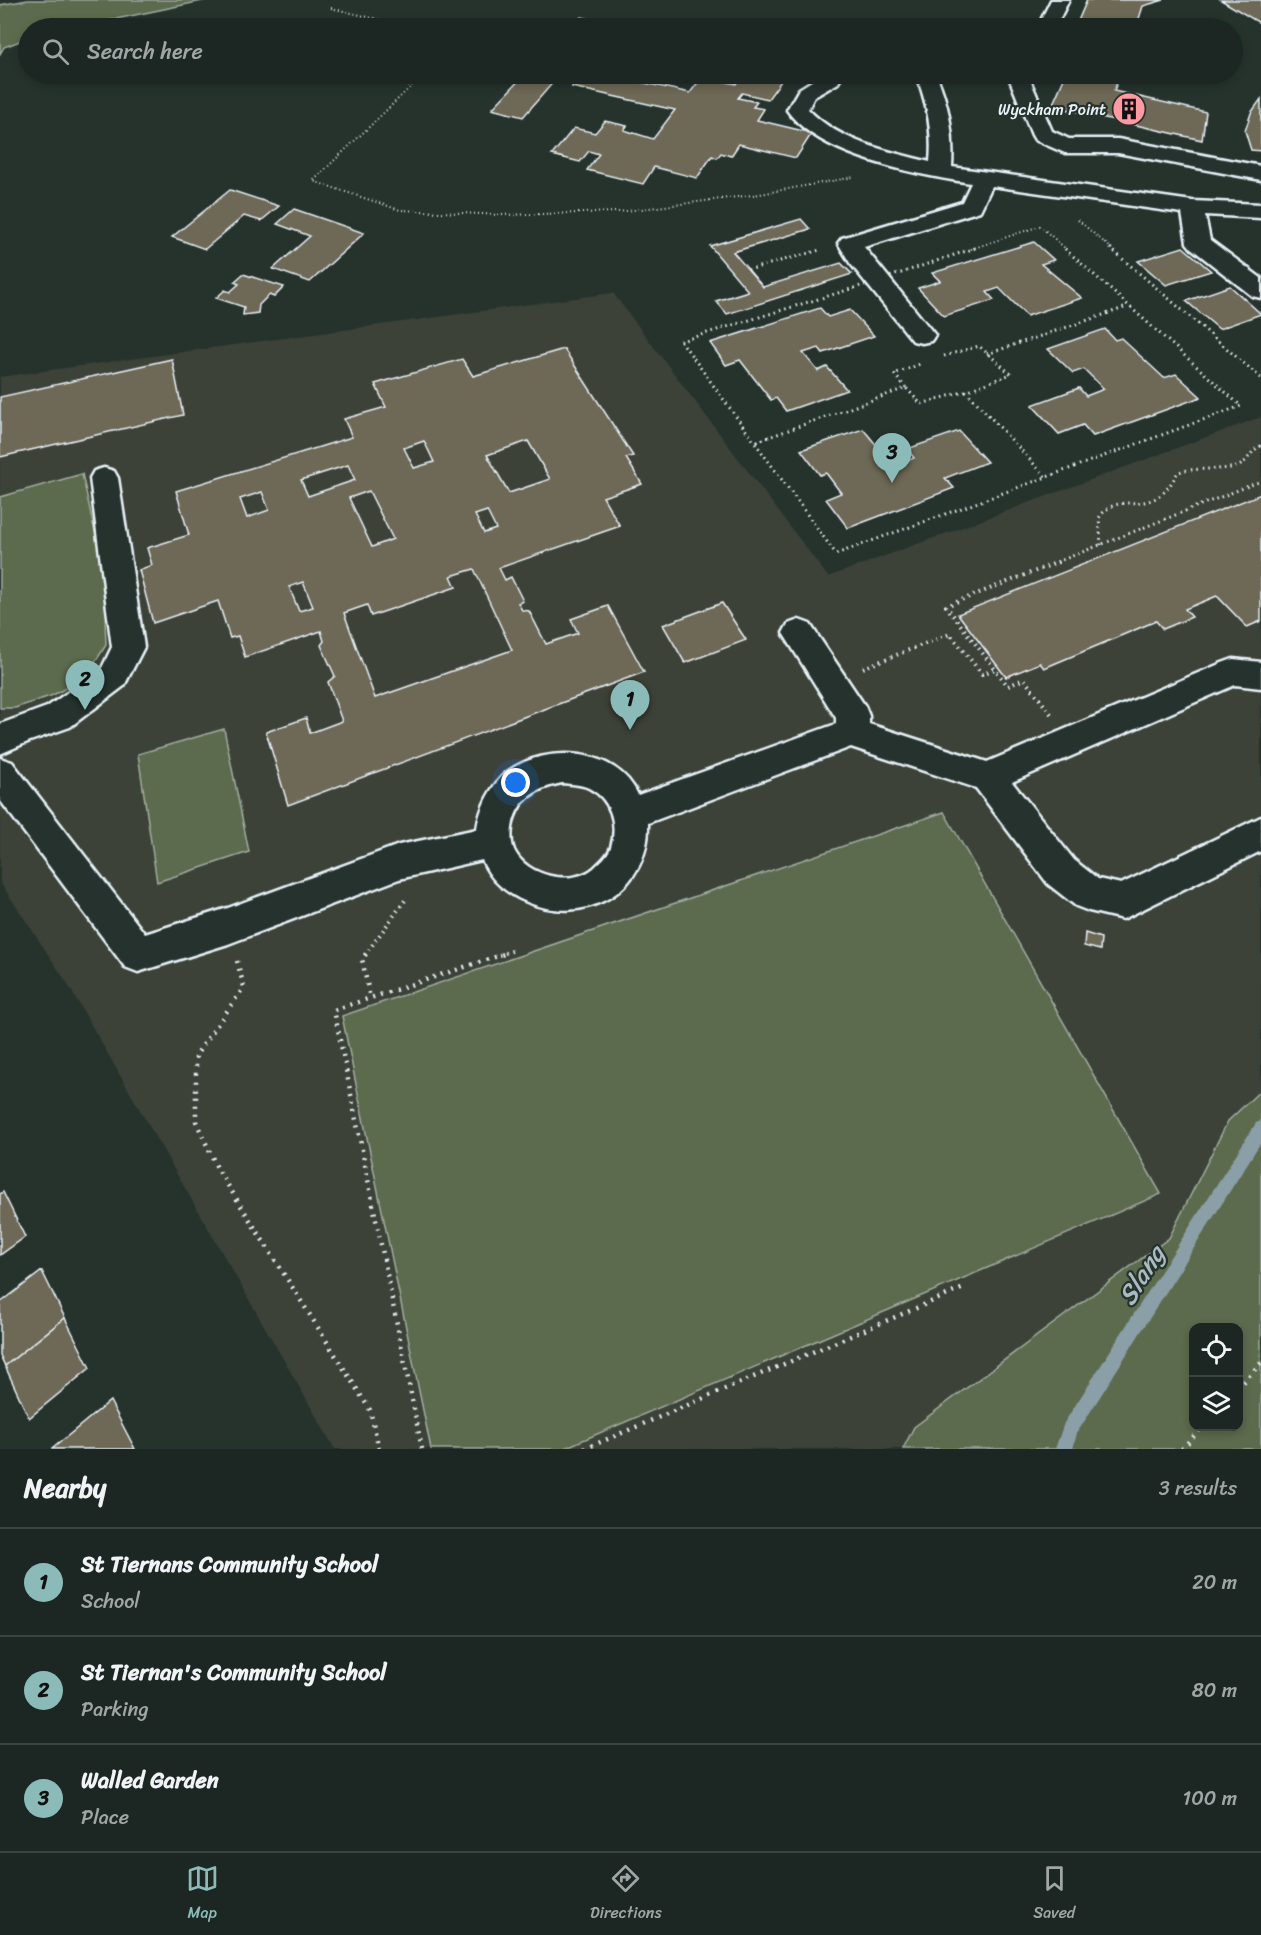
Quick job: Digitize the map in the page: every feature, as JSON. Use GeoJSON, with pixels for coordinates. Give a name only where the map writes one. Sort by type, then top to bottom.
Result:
{"type":"FeatureCollection","features":[{"type":"Feature","properties":{"kind":"street"},"geometry":{"type":"LineString","coordinates":[[1051,18],[1060,0]]}},
{"type":"Feature","properties":{"kind":"street"},"geometry":{"type":"LineString","coordinates":[[822,84],[806,93],[797,110],[812,126],[856,149],[940,172],[1192,208],[1261,211]]}},
{"type":"Feature","properties":{"kind":"street"},"geometry":{"type":"LineString","coordinates":[[930,84],[935,98],[943,139],[940,172]]}},
{"type":"Feature","properties":{"kind":"street"},"geometry":{"type":"LineString","coordinates":[[1022,84],[1043,135],[1065,146],[1118,146],[1261,173]]}},
{"type":"Feature","properties":{"kind":"street"},"geometry":{"type":"LineString","coordinates":[[922,335],[858,258],[850,243],[972,206],[984,178]]}},
{"type":"Feature","properties":{"kind":"street"},"geometry":{"type":"LineString","coordinates":[[1192,208],[1199,243],[1261,290]]}},
{"type":"Feature","properties":{"kind":"street"},"geometry":{"type":"LineString","coordinates":[[0,740],[19,730],[58,717],[113,677],[128,647],[104,478]]}},
{"type":"Feature","properties":{"kind":"street"},"geometry":{"type":"LineString","coordinates":[[799,633],[852,716],[851,733]]}},
{"type":"Feature","properties":{"kind":"street"},"geometry":{"type":"LineString","coordinates":[[988,777],[1233,672],[1261,675]]}},
{"type":"Feature","properties":{"kind":"street"},"geometry":{"type":"LineString","coordinates":[[630,814],[851,733],[988,777],[1061,872],[1089,894],[1123,902],[1261,834]]}},
{"type":"Feature","properties":{"kind":"street"},"geometry":{"type":"LineString","coordinates":[[562,768],[585,771],[605,779],[621,794],[630,814],[632,835],[626,854],[614,872],[597,886],[575,893],[552,894],[531,888],[513,877],[500,861],[494,841],[495,820],[504,800],[519,783],[539,772],[562,768]]}},
{"type":"Feature","properties":{"kind":"street"},"geometry":{"type":"LineString","coordinates":[[0,772],[138,954],[228,926],[399,861],[494,841]]}},
{"type":"Feature","properties":{"kind":"path"},"geometry":{"type":"LineString","coordinates":[[331,8],[372,18]]}},
{"type":"Feature","properties":{"kind":"path"},"geometry":{"type":"LineString","coordinates":[[414,84],[313,181],[400,210],[501,214],[618,212],[759,194],[860,176]]}},
{"type":"Feature","properties":{"kind":"path"},"geometry":{"type":"LineString","coordinates":[[1038,186],[1261,378]]}},
{"type":"Feature","properties":{"kind":"path"},"geometry":{"type":"LineString","coordinates":[[1040,226],[1128,307],[1241,406],[836,554],[681,340],[877,281],[1040,226]]}},
{"type":"Feature","properties":{"kind":"path"},"geometry":{"type":"LineString","coordinates":[[748,270],[828,248]]}},
{"type":"Feature","properties":{"kind":"path"},"geometry":{"type":"LineString","coordinates":[[987,354],[1128,307]]}},
{"type":"Feature","properties":{"kind":"path"},"geometry":{"type":"LineString","coordinates":[[922,335],[937,358]]}},
{"type":"Feature","properties":{"kind":"path"},"geometry":{"type":"LineString","coordinates":[[979,346],[987,354],[1011,374],[966,391],[921,404],[894,374],[979,346]]}},
{"type":"Feature","properties":{"kind":"path"},"geometry":{"type":"LineString","coordinates":[[755,442],[906,388]]}},
{"type":"Feature","properties":{"kind":"path"},"geometry":{"type":"LineString","coordinates":[[966,391],[1046,477]]}},
{"type":"Feature","properties":{"kind":"path"},"geometry":{"type":"LineString","coordinates":[[755,442],[769,437]]}},
{"type":"Feature","properties":{"kind":"path"},"geometry":{"type":"LineString","coordinates":[[1101,544],[1099,519],[1108,506],[1120,503],[1150,502],[1170,488],[1178,472],[1201,467],[1235,467],[1244,463],[1257,447],[1261,446]]}},
{"type":"Feature","properties":{"kind":"path"},"geometry":{"type":"LineString","coordinates":[[1071,741],[1024,679],[1008,686],[946,606],[1261,481]]}},
{"type":"Feature","properties":{"kind":"path"},"geometry":{"type":"LineString","coordinates":[[831,680],[950,634],[982,674],[994,669]]}},
{"type":"Feature","properties":{"kind":"path"},"geometry":{"type":"LineString","coordinates":[[370,998],[362,959],[408,897],[399,861]]}},
{"type":"Feature","properties":{"kind":"path"},"geometry":{"type":"LineString","coordinates":[[228,926],[244,987],[196,1055],[196,1121],[217,1168],[370,1410],[379,1449]]}},
{"type":"Feature","properties":{"kind":"path"},"geometry":{"type":"LineString","coordinates":[[422,1449],[334,1010],[515,950]]}},
{"type":"Feature","properties":{"kind":"path"},"geometry":{"type":"LineString","coordinates":[[584,1449],[966,1287]]}},
{"type":"Feature","properties":{"kind":"path"},"geometry":{"type":"LineString","coordinates":[[1243,1383],[1261,1363]]}},
{"type":"Feature","properties":{"kind":"path"},"geometry":{"type":"LineString","coordinates":[[1182,1449],[1198,1431]]}},
{"type":"Feature","properties":{"kind":"shaded area"},"geometry":{"type":"Polygon","coordinates":[[[613,293],[828,577],[1261,417],[1261,1090],[1227,1121],[1169,1238],[914,1427],[903,1449],[335,1449],[66,981],[0,882],[0,377],[613,293]]]}},
{"type":"Feature","properties":{"kind":"green space"},"geometry":{"type":"Polygon","coordinates":[[[28,0],[207,0],[121,18],[18,18],[18,42],[4,47],[0,54],[0,5],[28,0]]]}},
{"type":"Feature","properties":{"kind":"green space"},"geometry":{"type":"Polygon","coordinates":[[[82,474],[114,617],[105,620],[106,645],[85,678],[53,695],[15,708],[0,708],[0,497],[82,474]]]}},
{"type":"Feature","properties":{"kind":"green space"},"geometry":{"type":"Polygon","coordinates":[[[224,729],[249,852],[157,882],[138,754],[224,729]]]}},
{"type":"Feature","properties":{"kind":"green space"},"geometry":{"type":"Polygon","coordinates":[[[944,812],[1161,1194],[562,1449],[431,1449],[342,1016],[944,812]]]}},
{"type":"Feature","properties":{"kind":"green space"},"geometry":{"type":"Polygon","coordinates":[[[1261,1090],[1261,1449],[903,1449],[914,1427],[1169,1238],[1228,1121],[1261,1090]]]}},
{"type":"Feature","properties":{"kind":"building"},"geometry":{"type":"Polygon","coordinates":[[[1087,0],[1164,0],[1143,6],[1139,18],[1079,18],[1087,0]]]}},
{"type":"Feature","properties":{"kind":"building"},"geometry":{"type":"Polygon","coordinates":[[[1221,0],[1261,0],[1261,24],[1221,0]]]}},
{"type":"Feature","properties":{"kind":"building"},"geometry":{"type":"Polygon","coordinates":[[[516,84],[552,84],[523,117],[492,109],[516,84]]]}},
{"type":"Feature","properties":{"kind":"building"},"geometry":{"type":"Polygon","coordinates":[[[574,84],[649,84],[690,93],[697,84],[779,84],[768,99],[742,93],[738,98],[757,102],[753,107],[764,109],[757,120],[812,133],[796,158],[739,144],[731,156],[721,153],[717,158],[712,156],[697,178],[654,167],[643,184],[587,170],[599,154],[589,151],[580,162],[552,155],[574,128],[595,133],[605,121],[627,126],[624,130],[653,139],[675,110],[572,87],[574,84]]]}},
{"type":"Feature","properties":{"kind":"building","name":"Wyckham Point"},"geometry":{"type":"Polygon","coordinates":[[[1062,84],[1116,84],[1114,91],[1206,112],[1202,140],[1052,106],[1062,84]]]}},
{"type":"Feature","properties":{"kind":"building"},"geometry":{"type":"Polygon","coordinates":[[[1261,99],[1261,151],[1251,150],[1245,131],[1251,113],[1261,99]]]}},
{"type":"Feature","properties":{"kind":"building"},"geometry":{"type":"Polygon","coordinates":[[[230,190],[279,206],[261,221],[244,216],[205,249],[172,237],[230,190]]]}},
{"type":"Feature","properties":{"kind":"building"},"geometry":{"type":"Polygon","coordinates":[[[294,209],[364,233],[310,282],[273,269],[310,236],[277,224],[294,209]]]}},
{"type":"Feature","properties":{"kind":"building"},"geometry":{"type":"Polygon","coordinates":[[[801,219],[810,229],[733,252],[763,287],[841,263],[852,274],[727,314],[716,301],[748,291],[710,246],[801,219]]]}},
{"type":"Feature","properties":{"kind":"building"},"geometry":{"type":"Polygon","coordinates":[[[1034,242],[1054,260],[1041,264],[1082,298],[1027,316],[999,288],[987,292],[994,300],[944,316],[918,288],[940,281],[932,273],[1034,242]]]}},
{"type":"Feature","properties":{"kind":"building"},"geometry":{"type":"Polygon","coordinates":[[[1183,247],[1211,271],[1166,285],[1138,261],[1183,247]]]}},
{"type":"Feature","properties":{"kind":"building"},"geometry":{"type":"Polygon","coordinates":[[[243,274],[284,287],[274,297],[269,295],[259,305],[258,313],[243,315],[244,307],[216,298],[225,290],[230,292],[239,284],[234,282],[243,274]]]}},
{"type":"Feature","properties":{"kind":"building"},"geometry":{"type":"Polygon","coordinates":[[[1230,286],[1261,314],[1219,329],[1186,301],[1230,286]]]}},
{"type":"Feature","properties":{"kind":"building"},"geometry":{"type":"Polygon","coordinates":[[[820,308],[828,317],[850,310],[874,336],[823,353],[819,348],[803,353],[818,371],[827,367],[847,390],[786,411],[776,398],[771,400],[740,360],[726,365],[710,343],[820,308]]]}},
{"type":"Feature","properties":{"kind":"building"},"geometry":{"type":"Polygon","coordinates":[[[1105,329],[1115,340],[1121,338],[1164,378],[1176,374],[1201,397],[1093,436],[1083,425],[1059,434],[1032,405],[1079,388],[1086,396],[1104,389],[1084,369],[1073,373],[1048,349],[1105,329]]]}},
{"type":"Feature","properties":{"kind":"building"},"geometry":{"type":"Polygon","coordinates":[[[564,349],[633,456],[626,458],[642,484],[603,497],[620,526],[499,568],[505,580],[511,577],[523,601],[518,603],[522,610],[529,611],[546,644],[578,633],[571,619],[608,606],[644,672],[288,805],[266,732],[306,718],[310,733],[342,721],[328,682],[335,676],[321,645],[324,641],[321,631],[245,657],[238,636],[230,638],[218,601],[153,623],[139,570],[152,565],[147,548],[189,535],[176,491],[352,437],[344,419],[386,407],[375,384],[462,359],[473,376],[564,349]],[[424,441],[404,448],[414,468],[434,462],[424,441]],[[528,441],[487,455],[509,493],[550,479],[528,441]],[[348,465],[301,480],[308,496],[355,480],[348,465]],[[369,491],[349,498],[372,547],[393,539],[369,491]],[[262,492],[240,499],[247,518],[269,510],[262,492]],[[487,511],[475,515],[484,533],[496,529],[487,511]],[[474,569],[451,576],[456,587],[371,616],[367,605],[344,613],[375,698],[512,650],[474,569]],[[303,582],[289,587],[299,611],[313,607],[303,582]]]}},
{"type":"Feature","properties":{"kind":"building"},"geometry":{"type":"Polygon","coordinates":[[[172,359],[183,415],[0,457],[0,397],[172,359]]]}},
{"type":"Feature","properties":{"kind":"building"},"geometry":{"type":"Polygon","coordinates":[[[863,429],[894,466],[914,458],[907,449],[959,431],[987,462],[945,478],[954,488],[848,528],[826,499],[841,493],[826,473],[820,475],[801,450],[863,429]]]}},
{"type":"Feature","properties":{"kind":"building"},"geometry":{"type":"Polygon","coordinates":[[[1261,494],[1261,621],[1247,627],[1217,596],[1185,609],[1192,617],[1163,629],[1156,621],[1044,668],[1040,663],[1006,677],[958,614],[1261,494]]]}},
{"type":"Feature","properties":{"kind":"building"},"geometry":{"type":"Polygon","coordinates":[[[722,603],[746,640],[685,663],[663,625],[722,603]]]}},
{"type":"Feature","properties":{"kind":"building"},"geometry":{"type":"Polygon","coordinates":[[[1085,933],[1101,938],[1100,950],[1084,946],[1085,933]]]}},
{"type":"Feature","properties":{"kind":"building"},"geometry":{"type":"Polygon","coordinates":[[[3,1192],[25,1237],[0,1255],[0,1194],[3,1192]]]}},
{"type":"Feature","properties":{"kind":"building"},"geometry":{"type":"Polygon","coordinates":[[[42,1271],[65,1318],[5,1366],[0,1355],[0,1303],[42,1271]]]}},
{"type":"Feature","properties":{"kind":"building"},"geometry":{"type":"Polygon","coordinates":[[[65,1318],[90,1368],[29,1418],[5,1366],[65,1318]]]}},
{"type":"Feature","properties":{"kind":"building"},"geometry":{"type":"Polygon","coordinates":[[[110,1401],[135,1449],[52,1449],[110,1401]]]}},
{"type":"Feature","properties":{"kind":"waterway","name":"Slang"},"geometry":{"type":"LineString","coordinates":[[1064,1449],[1070,1429],[1261,1128]]}},
{"type":"Feature","properties":{"kind":"place","name":"Wyckham Point"},"geometry":{"type":"Point","coordinates":[1129,109]}},
{"type":"Feature","properties":{"kind":"place","name":"Walled Garden"},"geometry":{"type":"Point","coordinates":[892,483]}},
{"type":"Feature","properties":{"kind":"place","name":"St Tiernan's Community School"},"geometry":{"type":"Point","coordinates":[85,710]}},
{"type":"Feature","properties":{"kind":"place","name":"St Tiernans Community School"},"geometry":{"type":"Point","coordinates":[630,730]}}]}
